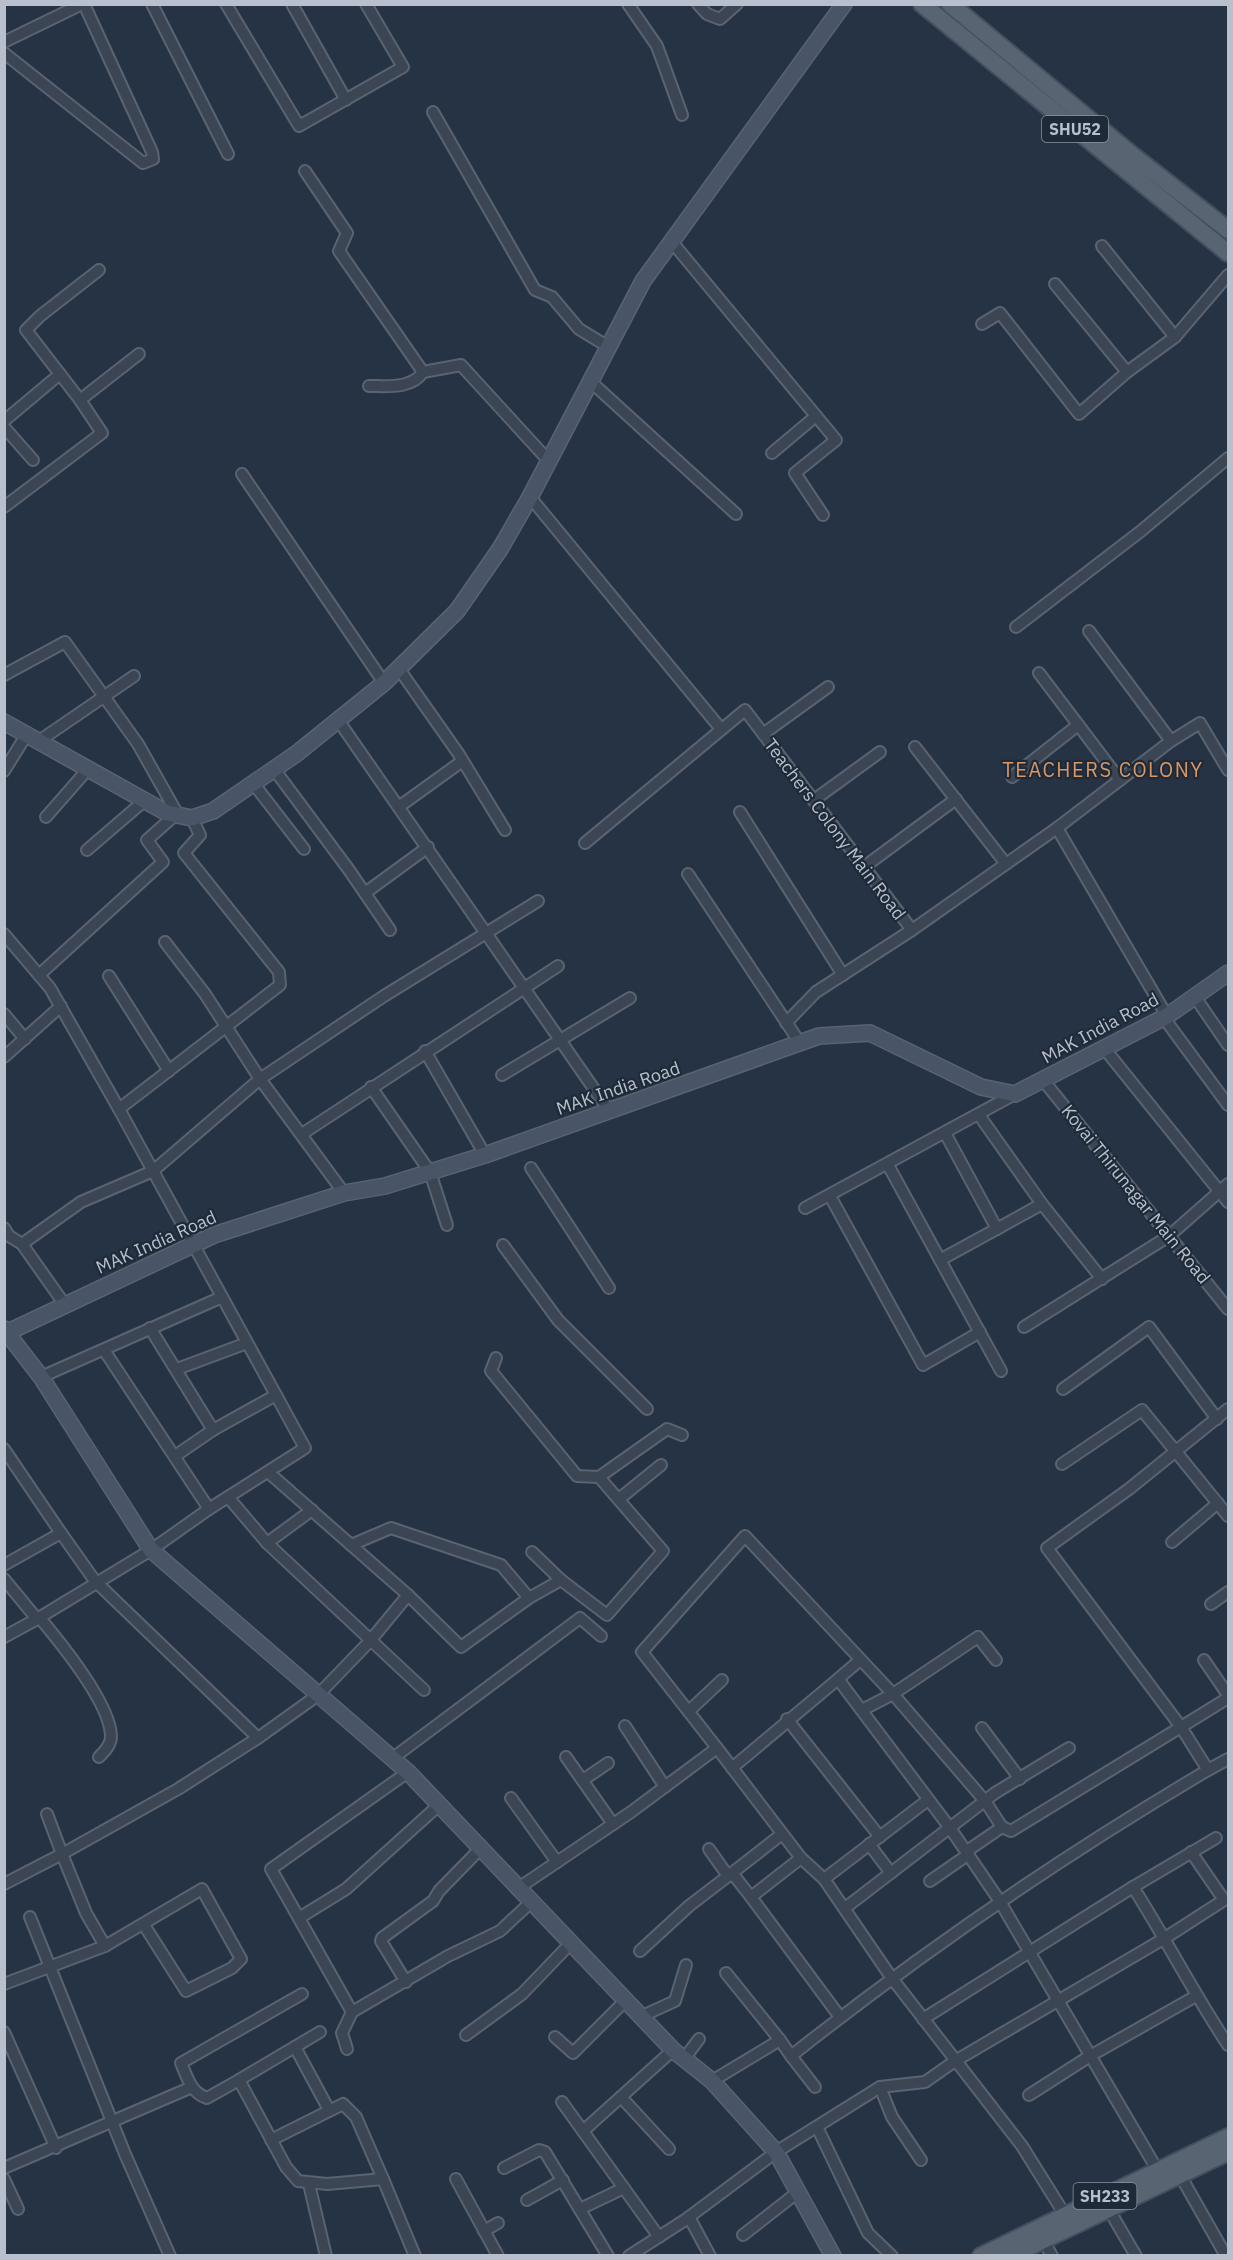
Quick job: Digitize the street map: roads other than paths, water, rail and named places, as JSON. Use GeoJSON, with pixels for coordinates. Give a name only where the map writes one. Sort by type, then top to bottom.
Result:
{"type":"FeatureCollection","features":[{"type":"Feature","properties":{"kind":"main road","name":"SHU52"},"geometry":{"type":"LineString","coordinates":[[922,4],[1228,253]]}},
{"type":"Feature","properties":{"kind":"main road","name":"SHU52"},"geometry":{"type":"LineString","coordinates":[[950,4],[1132,155],[1228,230]]}},
{"type":"Feature","properties":{"kind":"main road","name":"SH233"},"geometry":{"type":"LineString","coordinates":[[981,2256],[1228,2137]]}},
{"type":"Feature","properties":{"kind":"main road"},"geometry":{"type":"LineString","coordinates":[[1010,2256],[1228,2152]]}},
{"type":"Feature","properties":{"kind":"street"},"geometry":{"type":"LineString","coordinates":[[152,4],[228,154]]}},
{"type":"Feature","properties":{"kind":"street"},"geometry":{"type":"LineString","coordinates":[[226,4],[299,126],[403,67],[366,4]]}},
{"type":"Feature","properties":{"kind":"street"},"geometry":{"type":"LineString","coordinates":[[292,4],[346,100]]}},
{"type":"Feature","properties":{"kind":"street"},"geometry":{"type":"LineString","coordinates":[[627,4],[657,46],[682,116]]}},
{"type":"Feature","properties":{"kind":"street"},"geometry":{"type":"LineString","coordinates":[[698,4],[707,14],[720,19],[737,4]]}},
{"type":"Feature","properties":{"kind":"street"},"geometry":{"type":"LineString","coordinates":[[39,975],[163,862],[147,840],[182,816],[213,811],[274,769],[384,684],[457,611],[500,549],[530,497],[643,281],[844,4]]}},
{"type":"Feature","properties":{"kind":"street"},"geometry":{"type":"LineString","coordinates":[[4,42],[82,5],[153,152],[153,159],[143,163],[4,53]]}},
{"type":"Feature","properties":{"kind":"street"},"geometry":{"type":"LineString","coordinates":[[433,112],[535,290],[552,297],[579,329],[607,346]]}},
{"type":"Feature","properties":{"kind":"street"},"geometry":{"type":"LineString","coordinates":[[305,171],[347,233],[339,251],[423,372]]}},
{"type":"Feature","properties":{"kind":"street"},"geometry":{"type":"LineString","coordinates":[[672,242],[836,440],[795,473],[823,515]]}},
{"type":"Feature","properties":{"kind":"street"},"geometry":{"type":"LineString","coordinates":[[1102,246],[1175,337]]}},
{"type":"Feature","properties":{"kind":"street"},"geometry":{"type":"LineString","coordinates":[[4,507],[102,434],[80,400],[26,330],[40,316],[99,270]]}},
{"type":"Feature","properties":{"kind":"street"},"geometry":{"type":"LineString","coordinates":[[982,324],[1000,313],[1079,414],[1127,372],[1175,337],[1228,275]]}},
{"type":"Feature","properties":{"kind":"street"},"geometry":{"type":"LineString","coordinates":[[1055,284],[1127,372]]}},
{"type":"Feature","properties":{"kind":"street"},"geometry":{"type":"LineString","coordinates":[[80,400],[139,354]]}},
{"type":"Feature","properties":{"kind":"street"},"geometry":{"type":"LineString","coordinates":[[369,386],[406,385],[419,378],[423,372],[461,365],[548,460]]}},
{"type":"Feature","properties":{"kind":"street"},"geometry":{"type":"LineString","coordinates":[[4,421],[60,374]]}},
{"type":"Feature","properties":{"kind":"street"},"geometry":{"type":"LineString","coordinates":[[590,381],[736,514]]}},
{"type":"Feature","properties":{"kind":"street"},"geometry":{"type":"LineString","coordinates":[[772,453],[816,416]]}},
{"type":"Feature","properties":{"kind":"street"},"geometry":{"type":"LineString","coordinates":[[4,427],[33,460]]}},
{"type":"Feature","properties":{"kind":"street"},"geometry":{"type":"LineString","coordinates":[[1016,627],[1141,531],[1228,458]]}},
{"type":"Feature","properties":{"kind":"street"},"geometry":{"type":"LineString","coordinates":[[242,474],[384,684]]}},
{"type":"Feature","properties":{"kind":"street"},"geometry":{"type":"LineString","coordinates":[[530,497],[721,729]]}},
{"type":"Feature","properties":{"kind":"street"},"geometry":{"type":"LineString","coordinates":[[1089,631],[1171,741]]}},
{"type":"Feature","properties":{"kind":"street"},"geometry":{"type":"LineString","coordinates":[[4,675],[65,642],[138,744],[182,816],[200,835],[184,853],[279,972],[280,985],[119,1109]]}},
{"type":"Feature","properties":{"kind":"street"},"geometry":{"type":"LineString","coordinates":[[399,669],[505,830]]}},
{"type":"Feature","properties":{"kind":"street"},"geometry":{"type":"LineString","coordinates":[[1039,673],[1120,780]]}},
{"type":"Feature","properties":{"kind":"street"},"geometry":{"type":"LineString","coordinates":[[4,771],[33,738],[104,697],[134,676]]}},
{"type":"Feature","properties":{"kind":"street"},"geometry":{"type":"LineString","coordinates":[[764,734],[828,687]]}},
{"type":"Feature","properties":{"kind":"street","name":"Teachers Colony Main Road"},"geometry":{"type":"LineString","coordinates":[[585,843],[746,710],[912,930],[1057,828],[1171,741],[1200,723],[1228,770]]}},
{"type":"Feature","properties":{"kind":"street"},"geometry":{"type":"LineString","coordinates":[[338,720],[400,806],[610,1112]]}},
{"type":"Feature","properties":{"kind":"street"},"geometry":{"type":"LineString","coordinates":[[4,722],[144,801],[182,816]]}},
{"type":"Feature","properties":{"kind":"street"},"geometry":{"type":"LineString","coordinates":[[1012,777],[1078,725]]}},
{"type":"Feature","properties":{"kind":"street"},"geometry":{"type":"LineString","coordinates":[[915,747],[1006,864]]}},
{"type":"Feature","properties":{"kind":"street"},"geometry":{"type":"LineString","coordinates":[[814,800],[880,752]]}},
{"type":"Feature","properties":{"kind":"street"},"geometry":{"type":"LineString","coordinates":[[400,806],[461,762]]}},
{"type":"Feature","properties":{"kind":"street"},"geometry":{"type":"LineString","coordinates":[[46,817],[88,769]]}},
{"type":"Feature","properties":{"kind":"street"},"geometry":{"type":"LineString","coordinates":[[274,769],[390,930]]}},
{"type":"Feature","properties":{"kind":"street"},"geometry":{"type":"LineString","coordinates":[[254,783],[303,849]]}},
{"type":"Feature","properties":{"kind":"street"},"geometry":{"type":"LineString","coordinates":[[864,867],[956,799]]}},
{"type":"Feature","properties":{"kind":"street"},"geometry":{"type":"LineString","coordinates":[[87,850],[144,801]]}},
{"type":"Feature","properties":{"kind":"street"},"geometry":{"type":"LineString","coordinates":[[740,812],[843,975]]}},
{"type":"Feature","properties":{"kind":"street"},"geometry":{"type":"LineString","coordinates":[[1057,828],[1166,1017],[1228,1105]]}},
{"type":"Feature","properties":{"kind":"street"},"geometry":{"type":"LineString","coordinates":[[365,893],[428,847]]}},
{"type":"Feature","properties":{"kind":"street"},"geometry":{"type":"LineString","coordinates":[[688,874],[800,1043]]}},
{"type":"Feature","properties":{"kind":"street"},"geometry":{"type":"LineString","coordinates":[[22,1244],[81,1202],[153,1171],[260,1079],[384,996],[538,901]]}},
{"type":"Feature","properties":{"kind":"street"},"geometry":{"type":"LineString","coordinates":[[786,1023],[816,992],[912,930]]}},
{"type":"Feature","properties":{"kind":"street"},"geometry":{"type":"LineString","coordinates":[[4,934],[50,988],[61,1006],[305,1448],[209,1509],[151,1550],[95,1581],[4,1637]]}},
{"type":"Feature","properties":{"kind":"street"},"geometry":{"type":"LineString","coordinates":[[165,942],[205,994],[260,1079],[344,1193]]}},
{"type":"Feature","properties":{"kind":"street"},"geometry":{"type":"LineString","coordinates":[[302,1134],[425,1051],[558,966]]}},
{"type":"Feature","properties":{"kind":"street","name":"MAK India Road"},"geometry":{"type":"LineString","coordinates":[[5,1332],[214,1235],[344,1193],[385,1186],[485,1155],[819,1036],[870,1033],[981,1087],[1015,1094],[1166,1017],[1228,973]]}},
{"type":"Feature","properties":{"kind":"street"},"geometry":{"type":"LineString","coordinates":[[109,976],[169,1071]]}},
{"type":"Feature","properties":{"kind":"street"},"geometry":{"type":"LineString","coordinates":[[1195,997],[1228,1045]]}},
{"type":"Feature","properties":{"kind":"street"},"geometry":{"type":"LineString","coordinates":[[502,1074],[630,998]]}},
{"type":"Feature","properties":{"kind":"street"},"geometry":{"type":"LineString","coordinates":[[4,1058],[61,1006]]}},
{"type":"Feature","properties":{"kind":"street"},"geometry":{"type":"LineString","coordinates":[[4,1014],[25,1039]]}},
{"type":"Feature","properties":{"kind":"street"},"geometry":{"type":"LineString","coordinates":[[1104,1048],[1224,1188],[1228,1202]]}},
{"type":"Feature","properties":{"kind":"street"},"geometry":{"type":"LineString","coordinates":[[425,1051],[485,1155]]}},
{"type":"Feature","properties":{"kind":"street","name":"Kovai Thirunagar Main Road"},"geometry":{"type":"LineString","coordinates":[[1043,1080],[1228,1309]]}},
{"type":"Feature","properties":{"kind":"street"},"geometry":{"type":"LineString","coordinates":[[371,1088],[430,1172],[447,1225]]}},
{"type":"Feature","properties":{"kind":"street"},"geometry":{"type":"LineString","coordinates":[[805,1208],[1015,1094]]}},
{"type":"Feature","properties":{"kind":"street"},"geometry":{"type":"LineString","coordinates":[[979,1115],[1042,1204],[1102,1279]]}},
{"type":"Feature","properties":{"kind":"street"},"geometry":{"type":"LineString","coordinates":[[945,1133],[997,1229]]}},
{"type":"Feature","properties":{"kind":"street"},"geometry":{"type":"LineString","coordinates":[[888,1164],[1001,1371]]}},
{"type":"Feature","properties":{"kind":"street"},"geometry":{"type":"LineString","coordinates":[[531,1168],[609,1288]]}},
{"type":"Feature","properties":{"kind":"street"},"geometry":{"type":"LineString","coordinates":[[1024,1327],[1169,1236],[1224,1188]]}},
{"type":"Feature","properties":{"kind":"street"},"geometry":{"type":"LineString","coordinates":[[830,1196],[923,1365],[980,1332]]}},
{"type":"Feature","properties":{"kind":"street"},"geometry":{"type":"LineString","coordinates":[[940,1260],[1042,1204]]}},
{"type":"Feature","properties":{"kind":"street"},"geometry":{"type":"LineString","coordinates":[[4,1228],[9,1236],[22,1244],[65,1305]]}},
{"type":"Feature","properties":{"kind":"street"},"geometry":{"type":"LineString","coordinates":[[502,1245],[558,1320],[646,1409]]}},
{"type":"Feature","properties":{"kind":"street"},"geometry":{"type":"LineString","coordinates":[[41,1377],[222,1297]]}},
{"type":"Feature","properties":{"kind":"street"},"geometry":{"type":"LineString","coordinates":[[1063,1389],[1149,1327],[1217,1419]]}},
{"type":"Feature","properties":{"kind":"street"},"geometry":{"type":"LineString","coordinates":[[150,1328],[213,1430]]}},
{"type":"Feature","properties":{"kind":"street"},"geometry":{"type":"LineString","coordinates":[[5,1332],[41,1377],[151,1550],[408,1772],[479,1850],[640,2017],[678,2055],[712,2081],[776,2152],[833,2256]]}},
{"type":"Feature","properties":{"kind":"street"},"geometry":{"type":"LineString","coordinates":[[177,1369],[247,1343]]}},
{"type":"Feature","properties":{"kind":"street"},"geometry":{"type":"LineString","coordinates":[[104,1350],[209,1509]]}},
{"type":"Feature","properties":{"kind":"street"},"geometry":{"type":"LineString","coordinates":[[496,1358],[491,1371],[577,1476],[599,1477],[667,1429],[682,1435]]}},
{"type":"Feature","properties":{"kind":"street"},"geometry":{"type":"LineString","coordinates":[[175,1456],[213,1430],[276,1395]]}},
{"type":"Feature","properties":{"kind":"street"},"geometry":{"type":"LineString","coordinates":[[1208,1770],[1181,1727],[1047,1548],[1129,1490],[1228,1409]]}},
{"type":"Feature","properties":{"kind":"street"},"geometry":{"type":"LineString","coordinates":[[1062,1464],[1142,1410],[1178,1451],[1228,1516]]}},
{"type":"Feature","properties":{"kind":"street"},"geometry":{"type":"LineString","coordinates":[[4,1449],[95,1581],[258,1738]]}},
{"type":"Feature","properties":{"kind":"street"},"geometry":{"type":"LineString","coordinates":[[619,1499],[662,1465]]}},
{"type":"Feature","properties":{"kind":"street"},"geometry":{"type":"LineString","coordinates":[[268,1472],[408,1595],[461,1647],[529,1598],[561,1580]]}},
{"type":"Feature","properties":{"kind":"street"},"geometry":{"type":"LineString","coordinates":[[532,1552],[561,1580],[608,1615],[663,1551],[599,1477]]}},
{"type":"Feature","properties":{"kind":"street"},"geometry":{"type":"LineString","coordinates":[[228,1497],[267,1543],[424,1690]]}},
{"type":"Feature","properties":{"kind":"street"},"geometry":{"type":"LineString","coordinates":[[1172,1542],[1218,1503]]}},
{"type":"Feature","properties":{"kind":"street"},"geometry":{"type":"LineString","coordinates":[[267,1543],[312,1510]]}},
{"type":"Feature","properties":{"kind":"street"},"geometry":{"type":"LineString","coordinates":[[351,1545],[391,1528],[501,1565],[529,1598]]}},
{"type":"Feature","properties":{"kind":"street"},"geometry":{"type":"LineString","coordinates":[[4,1565],[61,1533]]}},
{"type":"Feature","properties":{"kind":"street"},"geometry":{"type":"LineString","coordinates":[[1065,2215],[1022,2146],[891,1977],[824,1879],[801,1858],[690,1710],[642,1652],[745,1536],[892,1694],[985,1801],[1002,1827],[1011,1831],[1228,1697],[1204,1660]]}},
{"type":"Feature","properties":{"kind":"street"},"geometry":{"type":"LineString","coordinates":[[4,1579],[69,1653],[109,1722],[110,1743],[99,1757]]}},
{"type":"Feature","properties":{"kind":"street"},"geometry":{"type":"LineString","coordinates":[[1211,1604],[1228,1592]]}},
{"type":"Feature","properties":{"kind":"street"},"geometry":{"type":"LineString","coordinates":[[4,1884],[63,1854],[178,1789],[258,1738],[318,1695],[370,1641],[408,1595]]}},
{"type":"Feature","properties":{"kind":"street"},"geometry":{"type":"LineString","coordinates":[[393,1758],[580,1618],[602,1636]]}},
{"type":"Feature","properties":{"kind":"street"},"geometry":{"type":"LineString","coordinates":[[862,1710],[892,1694],[978,1637],[996,1660]]}},
{"type":"Feature","properties":{"kind":"street"},"geometry":{"type":"LineString","coordinates":[[732,1768],[787,1719],[859,1661]]}},
{"type":"Feature","properties":{"kind":"street"},"geometry":{"type":"LineString","coordinates":[[838,1679],[950,1828],[999,1900],[1031,1950],[1158,2171]]}},
{"type":"Feature","properties":{"kind":"street"},"geometry":{"type":"LineString","coordinates":[[690,1710],[722,1680]]}},
{"type":"Feature","properties":{"kind":"street"},"geometry":{"type":"LineString","coordinates":[[787,1719],[879,1837]]}},
{"type":"Feature","properties":{"kind":"street"},"geometry":{"type":"LineString","coordinates":[[625,1726],[665,1787]]}},
{"type":"Feature","properties":{"kind":"street"},"geometry":{"type":"LineString","coordinates":[[982,1728],[1020,1779]]}},
{"type":"Feature","properties":{"kind":"street"},"geometry":{"type":"LineString","coordinates":[[517,1889],[613,1824],[717,1748]]}},
{"type":"Feature","properties":{"kind":"street"},"geometry":{"type":"LineString","coordinates":[[845,1908],[985,1801],[1069,1748]]}},
{"type":"Feature","properties":{"kind":"street"},"geometry":{"type":"LineString","coordinates":[[566,1757],[613,1824]]}},
{"type":"Feature","properties":{"kind":"street"},"geometry":{"type":"LineString","coordinates":[[791,2056],[891,1977],[999,1900],[1097,1836],[1228,1759]]}},
{"type":"Feature","properties":{"kind":"street"},"geometry":{"type":"LineString","coordinates":[[583,1780],[608,1763]]}},
{"type":"Feature","properties":{"kind":"street"},"geometry":{"type":"LineString","coordinates":[[352,2012],[271,1869],[408,1772]]}},
{"type":"Feature","properties":{"kind":"street"},"geometry":{"type":"LineString","coordinates":[[511,1798],[557,1862]]}},
{"type":"Feature","properties":{"kind":"street"},"geometry":{"type":"LineString","coordinates":[[824,1879],[928,1800]]}},
{"type":"Feature","properties":{"kind":"street"},"geometry":{"type":"LineString","coordinates":[[299,1918],[346,1889],[439,1805]]}},
{"type":"Feature","properties":{"kind":"street"},"geometry":{"type":"LineString","coordinates":[[47,1814],[86,1913],[105,1946]]}},
{"type":"Feature","properties":{"kind":"street"},"geometry":{"type":"LineString","coordinates":[[930,1881],[1002,1827]]}},
{"type":"Feature","properties":{"kind":"street"},"geometry":{"type":"LineString","coordinates":[[640,1951],[689,1906],[782,1834]]}},
{"type":"Feature","properties":{"kind":"street"},"geometry":{"type":"LineString","coordinates":[[923,2019],[1031,1950],[1216,1838]]}},
{"type":"Feature","properties":{"kind":"street"},"geometry":{"type":"LineString","coordinates":[[869,1844],[891,1873]]}},
{"type":"Feature","properties":{"kind":"street"},"geometry":{"type":"LineString","coordinates":[[709,1849],[751,1897],[840,2018]]}},
{"type":"Feature","properties":{"kind":"street"},"geometry":{"type":"LineString","coordinates":[[406,1982],[381,1941],[382,1938],[433,1901],[439,1891],[479,1850]]}},
{"type":"Feature","properties":{"kind":"street"},"geometry":{"type":"LineString","coordinates":[[629,2256],[689,2217],[776,2152],[880,2087],[925,2082],[954,2061],[1226,1902],[1191,1852]]}},
{"type":"Feature","properties":{"kind":"street"},"geometry":{"type":"LineString","coordinates":[[751,1897],[801,1858]]}},
{"type":"Feature","properties":{"kind":"street"},"geometry":{"type":"LineString","coordinates":[[1133,1887],[1165,1938],[1196,1996],[1228,2045]]}},
{"type":"Feature","properties":{"kind":"street"},"geometry":{"type":"LineString","coordinates":[[4,1984],[105,1946],[202,1889],[241,1959],[232,1968],[186,1991],[144,1925]]}},
{"type":"Feature","properties":{"kind":"street"},"geometry":{"type":"LineString","coordinates":[[347,2049],[342,2033],[352,2012],[448,1956],[500,1931],[530,1903]]}},
{"type":"Feature","properties":{"kind":"street"},"geometry":{"type":"LineString","coordinates":[[30,1917],[170,2256]]}},
{"type":"Feature","properties":{"kind":"street"},"geometry":{"type":"LineString","coordinates":[[466,2035],[522,1994],[570,1944]]}},
{"type":"Feature","properties":{"kind":"street"},"geometry":{"type":"LineString","coordinates":[[640,2017],[675,2001],[687,1965]]}},
{"type":"Feature","properties":{"kind":"street"},"geometry":{"type":"LineString","coordinates":[[726,1973],[815,2087]]}},
{"type":"Feature","properties":{"kind":"street"},"geometry":{"type":"LineString","coordinates":[[302,1994],[181,2063],[192,2086],[199,2095],[207,2098],[320,2032]]}},
{"type":"Feature","properties":{"kind":"street"},"geometry":{"type":"LineString","coordinates":[[1029,2095],[1090,2056],[1196,1996]]}},
{"type":"Feature","properties":{"kind":"street"},"geometry":{"type":"LineString","coordinates":[[555,2037],[569,2053],[573,2053],[625,2001]]}},
{"type":"Feature","properties":{"kind":"street"},"geometry":{"type":"LineString","coordinates":[[4,2032],[56,2148]]}},
{"type":"Feature","properties":{"kind":"street"},"geometry":{"type":"LineString","coordinates":[[583,2131],[621,2097],[699,2039]]}},
{"type":"Feature","properties":{"kind":"street"},"geometry":{"type":"LineString","coordinates":[[712,2081],[780,2040]]}},
{"type":"Feature","properties":{"kind":"street"},"geometry":{"type":"LineString","coordinates":[[295,2047],[329,2110]]}},
{"type":"Feature","properties":{"kind":"street"},"geometry":{"type":"LineString","coordinates":[[239,2080],[286,2167],[298,2181],[309,2184],[383,2179]]}},
{"type":"Feature","properties":{"kind":"street"},"geometry":{"type":"LineString","coordinates":[[4,2168],[56,2148],[192,2086]]}},
{"type":"Feature","properties":{"kind":"street"},"geometry":{"type":"LineString","coordinates":[[880,2087],[892,2117],[921,2160]]}},
{"type":"Feature","properties":{"kind":"street"},"geometry":{"type":"LineString","coordinates":[[621,2097],[669,2149]]}},
{"type":"Feature","properties":{"kind":"street"},"geometry":{"type":"LineString","coordinates":[[562,2102],[659,2237]]}},
{"type":"Feature","properties":{"kind":"street"},"geometry":{"type":"LineString","coordinates":[[271,2140],[343,2103],[356,2117],[416,2256]]}},
{"type":"Feature","properties":{"kind":"street"},"geometry":{"type":"LineString","coordinates":[[817,2127],[868,2233],[891,2256]]}},
{"type":"Feature","properties":{"kind":"street"},"geometry":{"type":"LineString","coordinates":[[504,2168],[542,2150],[563,2180],[608,2256]]}},
{"type":"Feature","properties":{"kind":"street"},"geometry":{"type":"LineString","coordinates":[[1180,2175],[1226,2256]]}},
{"type":"Feature","properties":{"kind":"street"},"geometry":{"type":"LineString","coordinates":[[4,2179],[18,2209]]}},
{"type":"Feature","properties":{"kind":"street"},"geometry":{"type":"LineString","coordinates":[[456,2179],[498,2256]]}},
{"type":"Feature","properties":{"kind":"street"},"geometry":{"type":"LineString","coordinates":[[527,2200],[563,2180]]}},
{"type":"Feature","properties":{"kind":"street"},"geometry":{"type":"LineString","coordinates":[[309,2184],[326,2256]]}},
{"type":"Feature","properties":{"kind":"street"},"geometry":{"type":"LineString","coordinates":[[580,2210],[624,2188]]}},
{"type":"Feature","properties":{"kind":"street"},"geometry":{"type":"LineString","coordinates":[[743,2235],[798,2192]]}},
{"type":"Feature","properties":{"kind":"street"},"geometry":{"type":"LineString","coordinates":[[1108,2208],[1136,2256]]}},
{"type":"Feature","properties":{"kind":"street"},"geometry":{"type":"LineString","coordinates":[[689,2217],[710,2256]]}},
{"type":"Feature","properties":{"kind":"street"},"geometry":{"type":"LineString","coordinates":[[484,2231],[498,2223]]}},
{"type":"Feature","properties":{"kind":"street"},"geometry":{"type":"LineString","coordinates":[[1043,2240],[1052,2256]]}},
{"type":"Feature","properties":{"kind":"district","name":"TEACHERS COLONY"},"geometry":{"type":"Point","coordinates":[1103,769]}}]}
